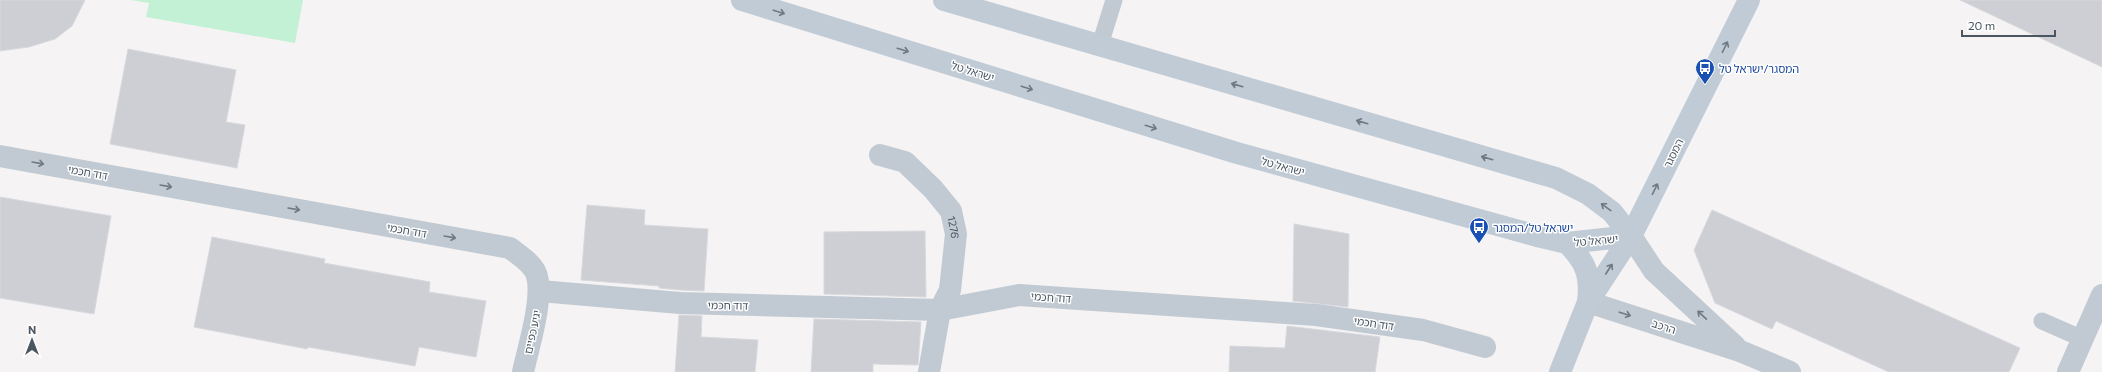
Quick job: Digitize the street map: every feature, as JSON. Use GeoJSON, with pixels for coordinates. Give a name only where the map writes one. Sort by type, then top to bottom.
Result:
{"type":"FeatureCollection","features":[{"type":"Feature","properties":{"kind":"street","name":"ישראל טל"},"geometry":{"type":"LineString","coordinates":[[742,0],[1236,153],[1567,243],[1631,236]]}},
{"type":"Feature","properties":{"kind":"street","name":"ישראל טל"},"geometry":{"type":"LineString","coordinates":[[944,0],[1556,178],[1588,194],[1612,212],[1631,236]]}},
{"type":"Feature","properties":{"kind":"street","name":"המסגר"},"geometry":{"type":"LineString","coordinates":[[1560,372],[1588,302],[1631,236],[1749,0]]}},
{"type":"Feature","properties":{"kind":"street","name":"1276"},"geometry":{"type":"LineString","coordinates":[[880,155],[905,162],[933,189],[950,211],[956,234],[950,290],[940,310],[929,372]]}},
{"type":"Feature","properties":{"kind":"street","name":"דוד חכמי"},"geometry":{"type":"LineString","coordinates":[[0,156],[510,248],[526,261],[536,272],[540,291],[680,303],[940,310],[1019,295],[1316,315],[1423,330],[1485,347]]}},
{"type":"Feature","properties":{"kind":"street","name":"הרכב"},"geometry":{"type":"LineString","coordinates":[[1631,236],[1654,271],[1740,351]]}},
{"type":"Feature","properties":{"kind":"street","name":"המסגר"},"geometry":{"type":"LineString","coordinates":[[1567,243],[1578,254],[1587,271],[1590,286],[1588,302]]}},
{"type":"Feature","properties":{"kind":"street","name":"יגיע כפיים"},"geometry":{"type":"LineString","coordinates":[[523,372],[540,291]]}},
{"type":"Feature","properties":{"kind":"street"},"geometry":{"type":"LineString","coordinates":[[2068,372],[2102,295]]}},
{"type":"Feature","properties":{"kind":"street","name":"הרכב"},"geometry":{"type":"LineString","coordinates":[[1588,302],[1740,351],[1790,372]]}},
{"type":"Feature","properties":{"kind":"lane"},"geometry":{"type":"LineString","coordinates":[[1100,45],[1114,0]]}},
{"type":"Feature","properties":{"kind":"lane"},"geometry":{"type":"LineString","coordinates":[[2042,321],[2083,339]]}},
{"type":"Feature","properties":{"kind":"green space"},"geometry":{"type":"Polygon","coordinates":[[[131,0],[303,0],[295,43],[146,17],[149,3],[131,0]]]}},
{"type":"Feature","properties":{"kind":"building"},"geometry":{"type":"Polygon","coordinates":[[[0,0],[85,0],[72,26],[55,39],[29,47],[0,51],[0,0]]]}},
{"type":"Feature","properties":{"kind":"building"},"geometry":{"type":"Polygon","coordinates":[[[1960,0],[2102,0],[2102,67],[1960,0]]]}},
{"type":"Feature","properties":{"kind":"building"},"geometry":{"type":"Polygon","coordinates":[[[128,49],[236,70],[226,122],[245,125],[237,168],[110,144],[128,49]]]}},
{"type":"Feature","properties":{"kind":"building"},"geometry":{"type":"Polygon","coordinates":[[[0,197],[111,216],[94,314],[0,298],[0,197]]]}},
{"type":"Feature","properties":{"kind":"building"},"geometry":{"type":"Polygon","coordinates":[[[587,205],[645,210],[644,225],[708,229],[704,291],[581,280],[587,205]]]}},
{"type":"Feature","properties":{"kind":"building"},"geometry":{"type":"Polygon","coordinates":[[[1712,210],[2020,348],[2009,372],[1889,372],[1776,321],[1772,329],[1715,303],[1694,250],[1712,210]]]}},
{"type":"Feature","properties":{"kind":"building"},"geometry":{"type":"Polygon","coordinates":[[[1294,224],[1349,234],[1348,307],[1293,301],[1294,224]]]}},
{"type":"Feature","properties":{"kind":"building"},"geometry":{"type":"Polygon","coordinates":[[[925,231],[926,297],[824,294],[824,232],[925,231]]]}},
{"type":"Feature","properties":{"kind":"building"},"geometry":{"type":"Polygon","coordinates":[[[212,237],[325,259],[324,263],[430,282],[429,292],[486,301],[476,357],[419,347],[415,366],[308,347],[307,349],[194,327],[212,237]]]}},
{"type":"Feature","properties":{"kind":"building"},"geometry":{"type":"Polygon","coordinates":[[[679,315],[702,316],[701,337],[758,340],[755,372],[675,372],[679,315]]]}},
{"type":"Feature","properties":{"kind":"building"},"geometry":{"type":"Polygon","coordinates":[[[814,319],[921,322],[918,365],[873,364],[873,372],[811,372],[814,319]]]}},
{"type":"Feature","properties":{"kind":"building"},"geometry":{"type":"Polygon","coordinates":[[[1287,326],[1380,337],[1375,372],[1229,372],[1230,346],[1285,348],[1287,326]]]}},
{"type":"Feature","properties":{"kind":"place","name":"המסגר/ישראל טל"},"geometry":{"type":"Point","coordinates":[1705,85]}},
{"type":"Feature","properties":{"kind":"place","name":"ישראל טל/המסגר"},"geometry":{"type":"Point","coordinates":[1479,244]}}]}
